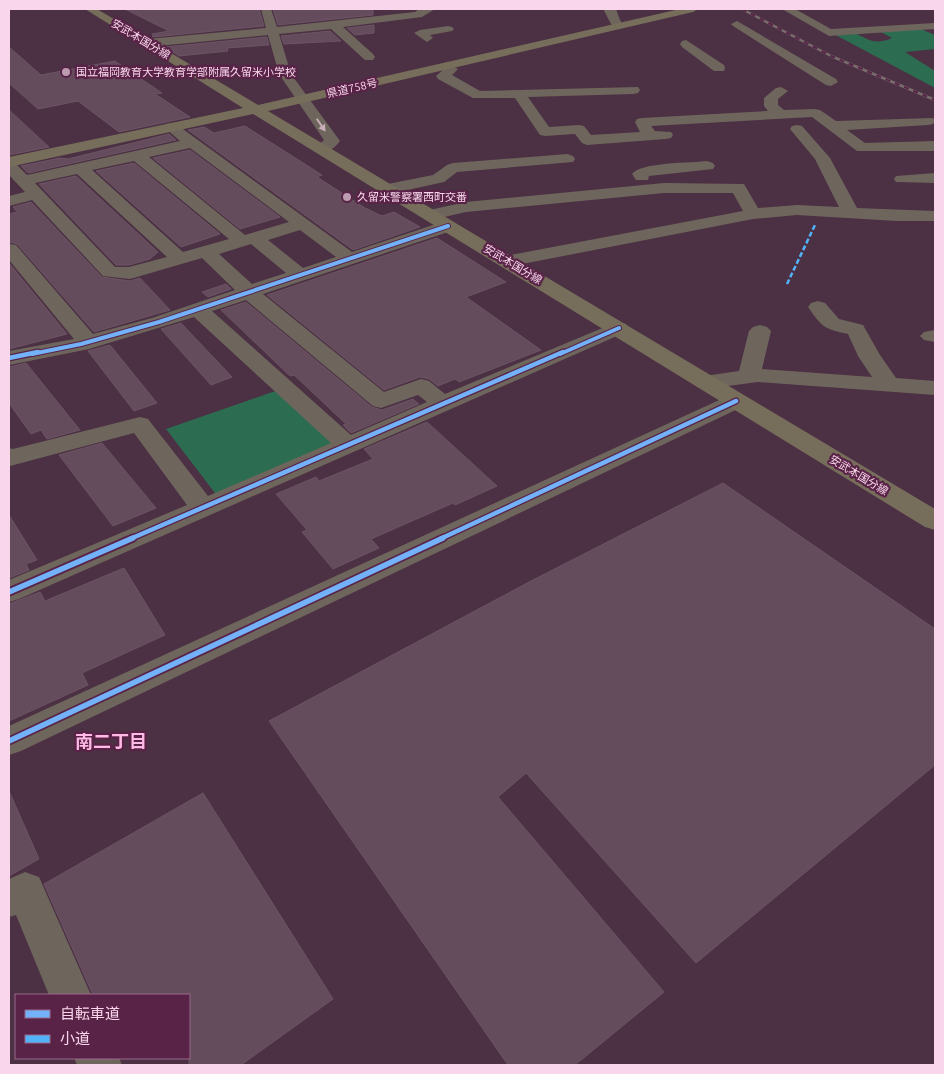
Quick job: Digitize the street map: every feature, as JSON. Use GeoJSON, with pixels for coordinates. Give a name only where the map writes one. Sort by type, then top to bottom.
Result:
{"type":"FeatureCollection","features":[{"type":"Feature","properties":{"kind":"main road","name":"安武本国分線"},"geometry":{"type":"LineString","coordinates":[[90,9],[935,521]]}},
{"type":"Feature","properties":{"kind":"main road","name":"県道758号"},"geometry":{"type":"LineString","coordinates":[[9,164],[255,110],[686,9]]}},
{"type":"Feature","properties":{"kind":"street"},"geometry":{"type":"LineString","coordinates":[[266,9],[285,74],[332,141],[322,150]]}},
{"type":"Feature","properties":{"kind":"street"},"geometry":{"type":"LineString","coordinates":[[608,9],[612,11],[614,21],[618,26]]}},
{"type":"Feature","properties":{"kind":"street"},"geometry":{"type":"LineString","coordinates":[[788,9],[829,33],[935,26]]}},
{"type":"Feature","properties":{"kind":"street"},"geometry":{"type":"LineString","coordinates":[[148,43],[334,25],[422,14],[422,10]]}},
{"type":"Feature","properties":{"kind":"street"},"geometry":{"type":"LineString","coordinates":[[737,24],[831,82]]}},
{"type":"Feature","properties":{"kind":"street"},"geometry":{"type":"LineString","coordinates":[[334,25],[369,58]]}},
{"type":"Feature","properties":{"kind":"street"},"geometry":{"type":"LineString","coordinates":[[427,38],[420,33],[448,29]]}},
{"type":"Feature","properties":{"kind":"street"},"geometry":{"type":"LineString","coordinates":[[686,44],[719,68]]}},
{"type":"Feature","properties":{"kind":"street"},"geometry":{"type":"LineString","coordinates":[[446,66],[452,69],[443,76],[478,95],[633,90]]}},
{"type":"Feature","properties":{"kind":"street"},"geometry":{"type":"LineString","coordinates":[[781,91],[771,98],[770,106],[781,115]]}},
{"type":"Feature","properties":{"kind":"street"},"geometry":{"type":"LineString","coordinates":[[518,94],[545,132],[579,129],[587,140],[685,134]]}},
{"type":"Feature","properties":{"kind":"street"},"geometry":{"type":"LineString","coordinates":[[855,108],[874,124]]}},
{"type":"Feature","properties":{"kind":"street"},"geometry":{"type":"LineString","coordinates":[[650,136],[642,122],[815,113],[862,148],[935,146]]}},
{"type":"Feature","properties":{"kind":"street"},"geometry":{"type":"LineString","coordinates":[[832,126],[928,121]]}},
{"type":"Feature","properties":{"kind":"street"},"geometry":{"type":"LineString","coordinates":[[171,127],[350,258]]}},
{"type":"Feature","properties":{"kind":"street"},"geometry":{"type":"LineString","coordinates":[[797,129],[822,158],[851,214]]}},
{"type":"Feature","properties":{"kind":"street"},"geometry":{"type":"LineString","coordinates":[[19,193],[80,168],[192,142]]}},
{"type":"Feature","properties":{"kind":"street"},"geometry":{"type":"LineString","coordinates":[[136,155],[300,275]]}},
{"type":"Feature","properties":{"kind":"street"},"geometry":{"type":"LineString","coordinates":[[389,189],[438,179],[453,168],[567,159]]}},
{"type":"Feature","properties":{"kind":"street"},"geometry":{"type":"LineString","coordinates":[[9,164],[19,193],[110,272],[130,273],[303,224]]}},
{"type":"Feature","properties":{"kind":"street"},"geometry":{"type":"LineString","coordinates":[[653,189],[640,174],[646,171],[706,166]]}},
{"type":"Feature","properties":{"kind":"street"},"geometry":{"type":"LineString","coordinates":[[80,168],[180,259]]}},
{"type":"Feature","properties":{"kind":"street"},"geometry":{"type":"LineString","coordinates":[[902,179],[935,178]]}},
{"type":"Feature","properties":{"kind":"street"},"geometry":{"type":"LineString","coordinates":[[9,358],[88,342],[249,292],[350,258],[466,207],[653,189],[738,188],[753,214]]}},
{"type":"Feature","properties":{"kind":"street"},"geometry":{"type":"LineString","coordinates":[[626,192],[640,204]]}},
{"type":"Feature","properties":{"kind":"street"},"geometry":{"type":"LineString","coordinates":[[507,260],[753,214],[797,210],[816,218],[851,214],[935,216]]}},
{"type":"Feature","properties":{"kind":"street"},"geometry":{"type":"LineString","coordinates":[[653,217],[667,230]]}},
{"type":"Feature","properties":{"kind":"street"},"geometry":{"type":"LineString","coordinates":[[9,249],[88,342]]}},
{"type":"Feature","properties":{"kind":"street"},"geometry":{"type":"LineString","coordinates":[[206,252],[249,292],[381,401],[421,386],[443,404]]}},
{"type":"Feature","properties":{"kind":"street"},"geometry":{"type":"LineString","coordinates":[[818,308],[832,324],[856,329],[869,356],[889,384]]}},
{"type":"Feature","properties":{"kind":"street"},"geometry":{"type":"LineString","coordinates":[[197,309],[348,445]]}},
{"type":"Feature","properties":{"kind":"street"},"geometry":{"type":"LineString","coordinates":[[9,592],[619,328]]}},
{"type":"Feature","properties":{"kind":"street"},"geometry":{"type":"LineString","coordinates":[[749,376],[760,331]]}},
{"type":"Feature","properties":{"kind":"street"},"geometry":{"type":"LineString","coordinates":[[705,382],[758,375],[935,388]]}},
{"type":"Feature","properties":{"kind":"street"},"geometry":{"type":"LineString","coordinates":[[9,741],[736,401]]}},
{"type":"Feature","properties":{"kind":"street"},"geometry":{"type":"LineString","coordinates":[[9,456],[10,458],[140,424],[203,508]]}},
{"type":"Feature","properties":{"kind":"street"},"geometry":{"type":"LineString","coordinates":[[9,899],[25,890],[70,994]]}},
{"type":"Feature","properties":{"kind":"green space"},"geometry":{"type":"Polygon","coordinates":[[[916,27],[935,35],[935,49],[905,52],[935,71],[935,88],[830,32],[846,31],[878,42],[892,38],[877,30],[916,27]]]}},
{"type":"Feature","properties":{"kind":"green space"},"geometry":{"type":"Polygon","coordinates":[[[281,389],[340,451],[218,497],[166,429],[281,389]]]}},
{"type":"Feature","properties":{"kind":"building"},"geometry":{"type":"Polygon","coordinates":[[[125,9],[259,9],[264,26],[153,37],[152,34],[169,31],[125,9]]]}},
{"type":"Feature","properties":{"kind":"building"},"geometry":{"type":"Polygon","coordinates":[[[273,9],[373,9],[373,15],[278,25],[273,9]]]}},
{"type":"Feature","properties":{"kind":"building"},"geometry":{"type":"Polygon","coordinates":[[[374,25],[374,33],[355,35],[347,28],[374,25]]]}},
{"type":"Feature","properties":{"kind":"building"},"geometry":{"type":"Polygon","coordinates":[[[330,31],[341,41],[284,44],[281,36],[330,31]]]}},
{"type":"Feature","properties":{"kind":"building"},"geometry":{"type":"Polygon","coordinates":[[[267,37],[269,45],[227,48],[228,51],[179,56],[165,47],[267,37]]]}},
{"type":"Feature","properties":{"kind":"building"},"geometry":{"type":"Polygon","coordinates":[[[9,47],[41,75],[115,61],[162,93],[155,94],[190,117],[119,132],[78,101],[38,109],[9,83],[9,47]]]}},
{"type":"Feature","properties":{"kind":"building"},"geometry":{"type":"Polygon","coordinates":[[[9,110],[49,147],[9,155],[9,110]]]}},
{"type":"Feature","properties":{"kind":"building"},"geometry":{"type":"Polygon","coordinates":[[[245,126],[322,175],[317,177],[365,208],[382,216],[394,212],[420,227],[353,250],[188,130],[204,127],[214,133],[245,126]]]}},
{"type":"Feature","properties":{"kind":"building"},"geometry":{"type":"Polygon","coordinates":[[[169,134],[176,140],[28,173],[21,166],[60,158],[68,159],[169,134]]]}},
{"type":"Feature","properties":{"kind":"building"},"geometry":{"type":"Polygon","coordinates":[[[190,150],[280,217],[240,229],[153,158],[190,150]]]}},
{"type":"Feature","properties":{"kind":"building"},"geometry":{"type":"Polygon","coordinates":[[[134,163],[220,234],[181,247],[96,171],[134,163]]]}},
{"type":"Feature","properties":{"kind":"building"},"geometry":{"type":"Polygon","coordinates":[[[76,176],[158,252],[150,259],[129,265],[116,265],[39,184],[76,176]]]}},
{"type":"Feature","properties":{"kind":"building"},"geometry":{"type":"Polygon","coordinates":[[[31,202],[102,277],[130,281],[140,278],[170,310],[94,332],[17,244],[9,242],[9,214],[17,212],[13,207],[31,202]]]}},
{"type":"Feature","properties":{"kind":"building"},"geometry":{"type":"Polygon","coordinates":[[[437,238],[506,282],[466,297],[541,350],[459,382],[455,379],[438,386],[429,379],[420,377],[384,390],[267,295],[437,238]]]}},
{"type":"Feature","properties":{"kind":"building"},"geometry":{"type":"Polygon","coordinates":[[[9,263],[67,334],[9,349],[9,263]]]}},
{"type":"Feature","properties":{"kind":"building"},"geometry":{"type":"Polygon","coordinates":[[[226,284],[231,289],[208,297],[202,292],[226,284]]]}},
{"type":"Feature","properties":{"kind":"building"},"geometry":{"type":"Polygon","coordinates":[[[246,302],[372,407],[382,410],[413,399],[419,404],[351,433],[343,425],[346,424],[294,375],[290,376],[221,310],[246,302]]]}},
{"type":"Feature","properties":{"kind":"building"},"geometry":{"type":"Polygon","coordinates":[[[181,323],[232,377],[211,385],[161,329],[181,323]]]}},
{"type":"Feature","properties":{"kind":"building"},"geometry":{"type":"Polygon","coordinates":[[[110,345],[157,403],[134,411],[88,351],[110,345]]]}},
{"type":"Feature","properties":{"kind":"building"},"geometry":{"type":"Polygon","coordinates":[[[26,363],[80,430],[47,439],[41,430],[31,434],[9,403],[9,367],[26,363]]]}},
{"type":"Feature","properties":{"kind":"building"},"geometry":{"type":"Polygon","coordinates":[[[427,422],[497,486],[371,539],[379,548],[333,569],[302,532],[307,530],[276,494],[316,477],[319,481],[373,459],[364,449],[427,422]]]}},
{"type":"Feature","properties":{"kind":"building"},"geometry":{"type":"Polygon","coordinates":[[[102,443],[156,508],[113,526],[59,455],[102,443]]]}},
{"type":"Feature","properties":{"kind":"building"},"geometry":{"type":"Polygon","coordinates":[[[723,483],[935,629],[935,765],[696,963],[526,773],[498,797],[664,992],[575,1065],[508,1065],[269,721],[531,581],[723,483]]]}},
{"type":"Feature","properties":{"kind":"building"},"geometry":{"type":"Polygon","coordinates":[[[9,515],[37,560],[26,564],[29,570],[9,578],[9,515]]]}},
{"type":"Feature","properties":{"kind":"building"},"geometry":{"type":"Polygon","coordinates":[[[124,568],[165,635],[82,673],[88,685],[9,721],[9,604],[40,592],[45,601],[124,568]]]}},
{"type":"Feature","properties":{"kind":"building"},"geometry":{"type":"Polygon","coordinates":[[[9,791],[39,859],[9,876],[9,791]]]}},
{"type":"Feature","properties":{"kind":"building"},"geometry":{"type":"Polygon","coordinates":[[[203,793],[333,999],[241,1065],[189,1065],[190,994],[93,994],[44,884],[203,793]]]}},
{"type":"Feature","properties":{"kind":"railway"},"geometry":{"type":"LineString","coordinates":[[742,9],[831,56],[935,100]]}},
{"type":"Feature","properties":{"kind":"marked path"},"geometry":{"type":"LineString","coordinates":[[787,284],[815,225]]}},
{"type":"Feature","properties":{"kind":"cycle path"},"geometry":{"type":"LineString","coordinates":[[9,358],[81,344],[159,322],[448,226]]}},
{"type":"Feature","properties":{"kind":"cycle path"},"geometry":{"type":"LineString","coordinates":[[9,592],[619,328]]}},
{"type":"Feature","properties":{"kind":"cycle path"},"geometry":{"type":"LineString","coordinates":[[9,741],[736,401]]}},
{"type":"Feature","properties":{"kind":"place","name":"国立福岡教育大学教育学部附属久留米小学校"},"geometry":{"type":"Point","coordinates":[66,72]}},
{"type":"Feature","properties":{"kind":"place","name":"久留米警察署西町交番"},"geometry":{"type":"Point","coordinates":[347,197]}},
{"type":"Feature","properties":{"kind":"district","name":"南二丁目"},"geometry":{"type":"Point","coordinates":[111,741]}}]}
